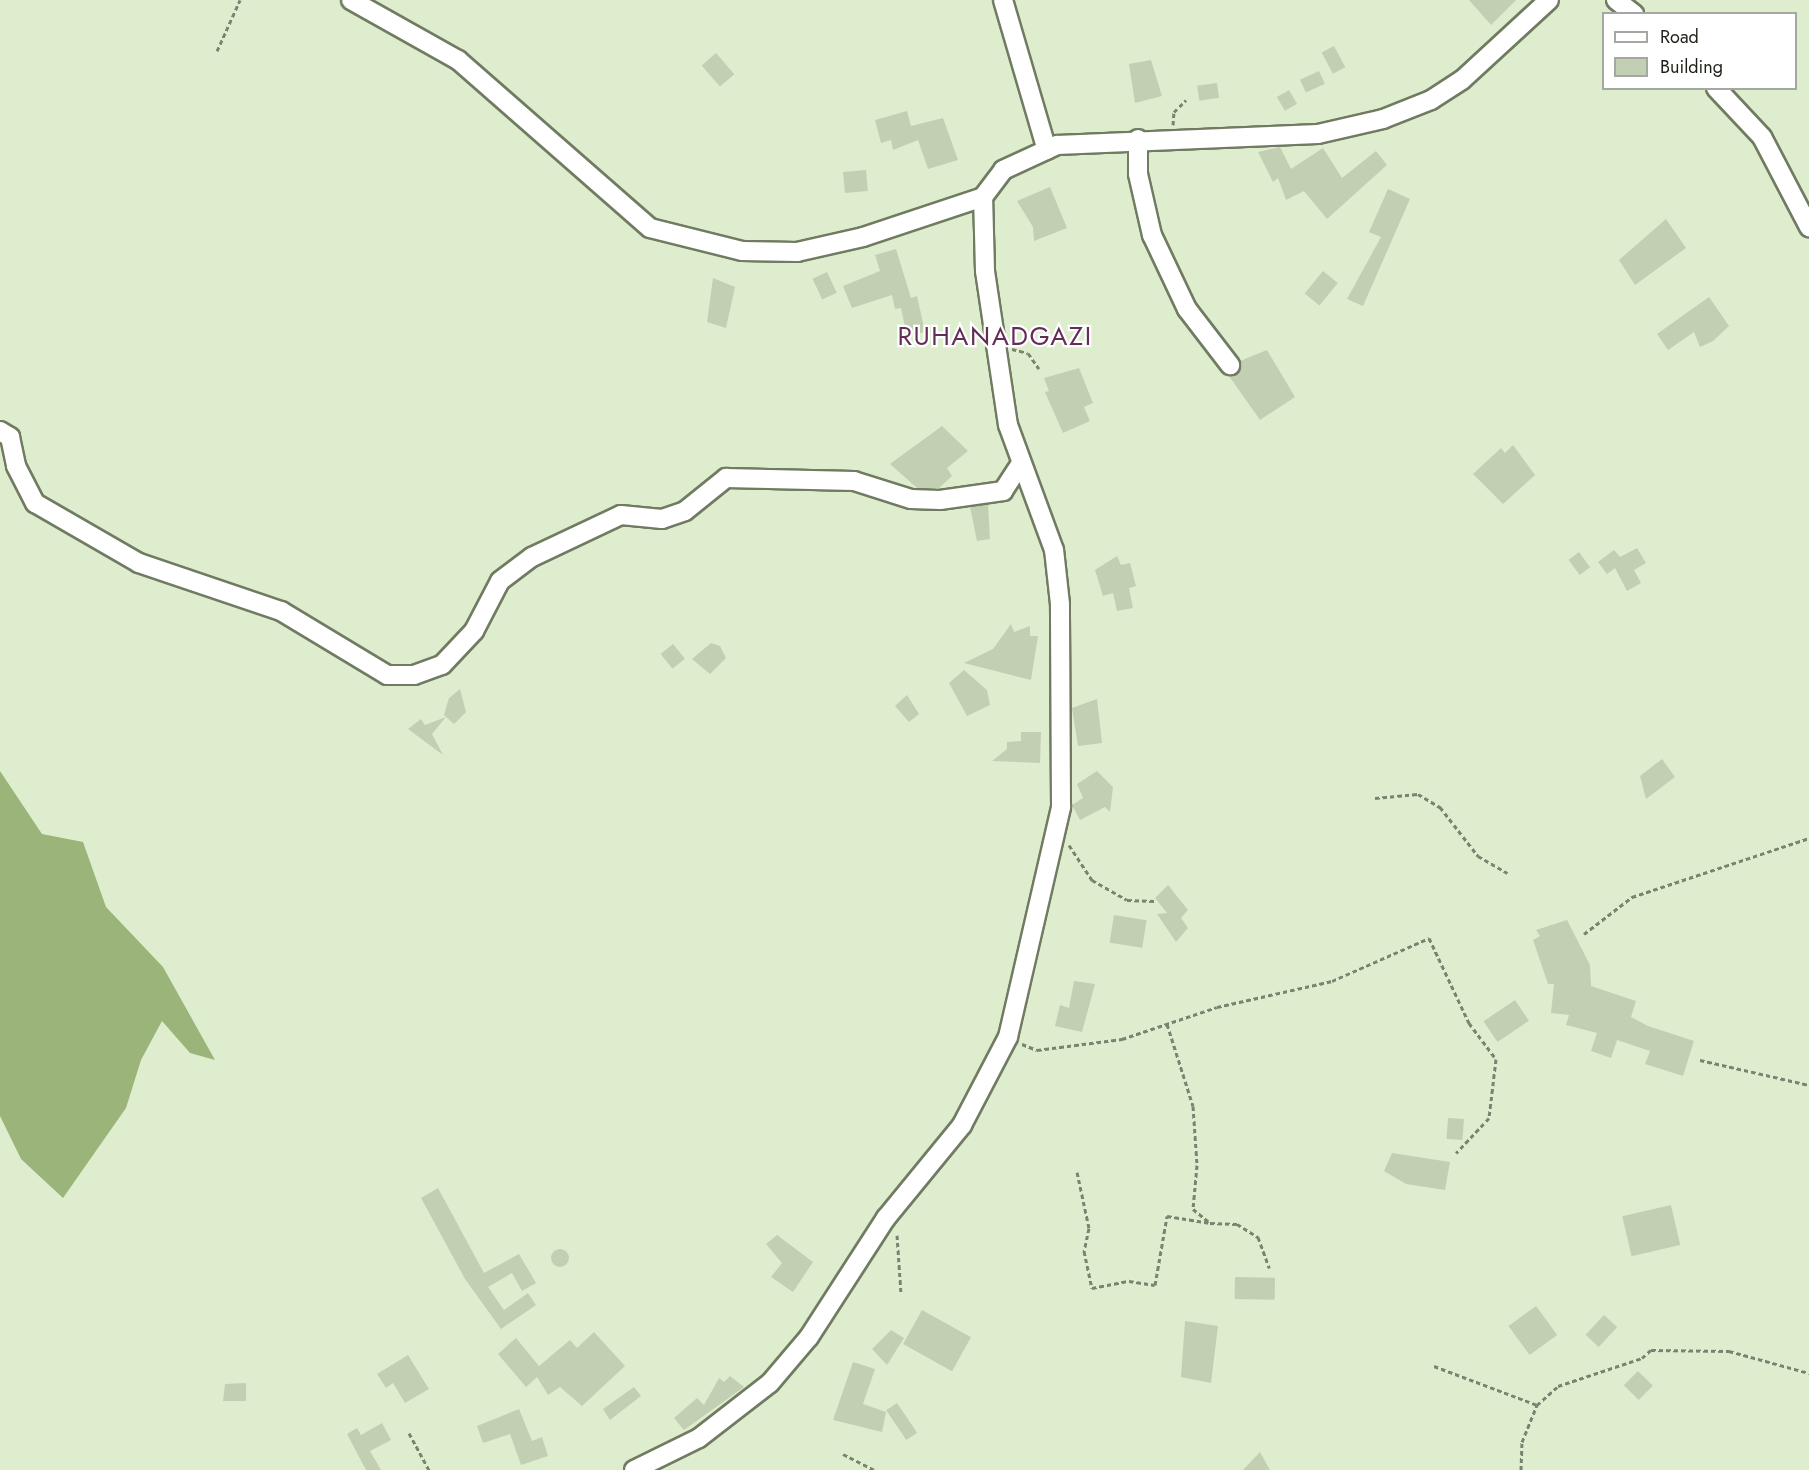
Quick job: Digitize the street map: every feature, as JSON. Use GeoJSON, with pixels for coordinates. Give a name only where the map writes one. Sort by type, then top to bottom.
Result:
{"type":"FeatureCollection","features":[{"type":"Feature","properties":{"kind":"street"},"geometry":{"type":"LineString","coordinates":[[351,0],[458,60],[650,228],[697,244],[797,252],[863,237],[983,197],[1003,170],[1047,150],[1092,140],[1318,134],[1383,119],[1462,80],[1549,0]]}},
{"type":"Feature","properties":{"kind":"street"},"geometry":{"type":"LineString","coordinates":[[1003,0],[1047,150]]}},
{"type":"Feature","properties":{"kind":"street"},"geometry":{"type":"LineString","coordinates":[[1616,0],[1631,12]]}},
{"type":"Feature","properties":{"kind":"street"},"geometry":{"type":"LineString","coordinates":[[1718,90],[1762,137],[1809,227]]}},
{"type":"Feature","properties":{"kind":"street"},"geometry":{"type":"LineString","coordinates":[[1138,139],[1138,174],[1152,236],[1187,309],[1230,364]]}},
{"type":"Feature","properties":{"kind":"street"},"geometry":{"type":"LineString","coordinates":[[634,1470],[699,1438],[770,1383],[809,1337],[897,1206],[962,1125],[1008,1037],[1056,826],[1061,751],[1057,574],[1054,550],[1008,425],[985,271],[983,197]]}},
{"type":"Feature","properties":{"kind":"street"},"geometry":{"type":"LineString","coordinates":[[0,431],[10,437],[16,466],[35,503],[139,563],[281,611],[387,675],[414,675],[442,665],[474,631],[500,581],[532,557],[621,515],[662,519],[685,511],[726,478],[854,481],[911,499],[940,500],[1003,491],[1021,463]]}},
{"type":"Feature","properties":{"kind":"path"},"geometry":{"type":"LineString","coordinates":[[217,51],[240,0]]}},
{"type":"Feature","properties":{"kind":"path"},"geometry":{"type":"LineString","coordinates":[[1171,139],[1174,112],[1186,100]]}},
{"type":"Feature","properties":{"kind":"path"},"geometry":{"type":"LineString","coordinates":[[994,333],[1001,345],[1028,353],[1039,369]]}},
{"type":"Feature","properties":{"kind":"path"},"geometry":{"type":"LineString","coordinates":[[1375,798],[1418,794],[1440,807],[1478,856],[1508,873]]}},
{"type":"Feature","properties":{"kind":"path"},"geometry":{"type":"LineString","coordinates":[[1056,826],[1092,880],[1127,900],[1154,901]]}},
{"type":"Feature","properties":{"kind":"path"},"geometry":{"type":"LineString","coordinates":[[1584,934],[1632,897],[1809,838]]}},
{"type":"Feature","properties":{"kind":"path"},"geometry":{"type":"LineString","coordinates":[[1008,1037],[1037,1050],[1072,1048],[1332,981],[1429,938],[1469,1023],[1496,1059],[1489,1118],[1456,1153]]}},
{"type":"Feature","properties":{"kind":"path"},"geometry":{"type":"LineString","coordinates":[[1167,1024],[1193,1106],[1197,1165],[1193,1209],[1210,1223]]}},
{"type":"Feature","properties":{"kind":"path"},"geometry":{"type":"LineString","coordinates":[[1700,1060],[1809,1085]]}},
{"type":"Feature","properties":{"kind":"path"},"geometry":{"type":"LineString","coordinates":[[1077,1172],[1089,1228],[1084,1251],[1092,1288],[1129,1281],[1155,1285],[1167,1216],[1210,1223],[1237,1224],[1258,1237],[1269,1268]]}},
{"type":"Feature","properties":{"kind":"path"},"geometry":{"type":"LineString","coordinates":[[897,1206],[902,1293]]}},
{"type":"Feature","properties":{"kind":"path"},"geometry":{"type":"LineString","coordinates":[[1521,1470],[1522,1442],[1537,1405],[1558,1386],[1642,1358],[1651,1350],[1730,1351],[1809,1373]]}},
{"type":"Feature","properties":{"kind":"path"},"geometry":{"type":"LineString","coordinates":[[1434,1366],[1537,1405]]}},
{"type":"Feature","properties":{"kind":"path"},"geometry":{"type":"LineString","coordinates":[[410,1433],[429,1470]]}},
{"type":"Feature","properties":{"kind":"path"},"geometry":{"type":"LineString","coordinates":[[843,1454],[875,1470]]}},
{"type":"Feature","properties":{"kind":"green space"},"geometry":{"type":"Polygon","coordinates":[[[0,771],[42,834],[83,842],[106,907],[163,967],[215,1060],[190,1053],[162,1021],[141,1060],[126,1108],[63,1198],[21,1159],[0,1116],[0,771]]]}},
{"type":"Feature","properties":{"kind":"building"},"geometry":{"type":"Polygon","coordinates":[[[1469,0],[1516,0],[1491,25],[1469,0]]]}},
{"type":"Feature","properties":{"kind":"building"},"geometry":{"type":"Polygon","coordinates":[[[1334,46],[1345,67],[1333,74],[1322,53],[1334,46]]]}},
{"type":"Feature","properties":{"kind":"building"},"geometry":{"type":"Polygon","coordinates":[[[716,53],[734,74],[720,87],[702,65],[716,53]]]}},
{"type":"Feature","properties":{"kind":"building"},"geometry":{"type":"Polygon","coordinates":[[[1151,60],[1162,96],[1135,103],[1129,64],[1151,60]]]}},
{"type":"Feature","properties":{"kind":"building"},"geometry":{"type":"Polygon","coordinates":[[[1319,71],[1325,84],[1306,93],[1300,80],[1319,71]]]}},
{"type":"Feature","properties":{"kind":"building"},"geometry":{"type":"Polygon","coordinates":[[[1217,83],[1219,98],[1199,101],[1197,86],[1217,83]]]}},
{"type":"Feature","properties":{"kind":"building"},"geometry":{"type":"Polygon","coordinates":[[[1289,90],[1297,104],[1285,111],[1277,97],[1289,90]]]}},
{"type":"Feature","properties":{"kind":"building"},"geometry":{"type":"Polygon","coordinates":[[[907,111],[911,126],[943,118],[958,160],[928,169],[918,140],[893,150],[891,140],[881,143],[875,120],[907,111]]]}},
{"type":"Feature","properties":{"kind":"building"},"geometry":{"type":"Polygon","coordinates":[[[1280,147],[1291,169],[1323,148],[1342,178],[1376,151],[1387,165],[1327,219],[1304,191],[1286,200],[1278,178],[1273,182],[1258,152],[1280,147]]]}},
{"type":"Feature","properties":{"kind":"building"},"geometry":{"type":"Polygon","coordinates":[[[866,170],[868,191],[845,193],[843,172],[866,170]]]}},
{"type":"Feature","properties":{"kind":"building"},"geometry":{"type":"Polygon","coordinates":[[[1050,187],[1067,228],[1034,241],[1033,227],[1017,201],[1050,187]]]}},
{"type":"Feature","properties":{"kind":"building"},"geometry":{"type":"Polygon","coordinates":[[[1388,189],[1410,199],[1363,306],[1347,299],[1381,237],[1369,232],[1388,189]]]}},
{"type":"Feature","properties":{"kind":"building"},"geometry":{"type":"Polygon","coordinates":[[[1666,219],[1686,248],[1635,285],[1619,260],[1666,219]]]}},
{"type":"Feature","properties":{"kind":"building"},"geometry":{"type":"Polygon","coordinates":[[[896,249],[911,298],[917,296],[925,332],[907,336],[901,308],[895,309],[892,295],[852,308],[843,286],[880,271],[875,255],[896,249]]]}},
{"type":"Feature","properties":{"kind":"building"},"geometry":{"type":"Polygon","coordinates":[[[1323,271],[1338,283],[1320,305],[1305,294],[1323,271]]]}},
{"type":"Feature","properties":{"kind":"building"},"geometry":{"type":"Polygon","coordinates":[[[827,272],[837,293],[822,300],[812,279],[827,272]]]}},
{"type":"Feature","properties":{"kind":"building"},"geometry":{"type":"Polygon","coordinates":[[[713,278],[735,287],[726,328],[707,322],[713,278]]]}},
{"type":"Feature","properties":{"kind":"building"},"geometry":{"type":"Polygon","coordinates":[[[1709,297],[1729,326],[1713,341],[1700,347],[1694,332],[1668,350],[1657,334],[1709,297]]]}},
{"type":"Feature","properties":{"kind":"building"},"geometry":{"type":"Polygon","coordinates":[[[1267,350],[1295,397],[1260,420],[1229,376],[1240,370],[1240,361],[1267,350]]]}},
{"type":"Feature","properties":{"kind":"building"},"geometry":{"type":"Polygon","coordinates":[[[1079,368],[1093,403],[1084,407],[1090,421],[1063,433],[1045,392],[1049,391],[1044,378],[1079,368]]]}},
{"type":"Feature","properties":{"kind":"building"},"geometry":{"type":"Polygon","coordinates":[[[942,426],[968,451],[947,468],[952,476],[939,488],[917,488],[890,464],[942,426]]]}},
{"type":"Feature","properties":{"kind":"building"},"geometry":{"type":"Polygon","coordinates":[[[1513,445],[1535,475],[1503,504],[1473,474],[1501,448],[1505,453],[1513,445]]]}},
{"type":"Feature","properties":{"kind":"building"},"geometry":{"type":"Polygon","coordinates":[[[988,504],[990,539],[977,541],[970,507],[988,504]]]}},
{"type":"Feature","properties":{"kind":"building"},"geometry":{"type":"Polygon","coordinates":[[[1637,548],[1646,563],[1634,570],[1641,583],[1627,591],[1615,568],[1607,574],[1598,562],[1614,550],[1620,557],[1637,548]]]}},
{"type":"Feature","properties":{"kind":"building"},"geometry":{"type":"Polygon","coordinates":[[[1579,552],[1590,567],[1580,575],[1568,560],[1579,552]]]}},
{"type":"Feature","properties":{"kind":"building"},"geometry":{"type":"Polygon","coordinates":[[[1117,556],[1121,565],[1130,563],[1136,586],[1129,588],[1133,608],[1117,611],[1113,593],[1103,596],[1095,570],[1117,556]]]}},
{"type":"Feature","properties":{"kind":"building"},"geometry":{"type":"Polygon","coordinates":[[[1011,624],[1014,632],[1030,626],[1030,636],[1038,636],[1031,680],[964,663],[993,649],[1011,624]]]}},
{"type":"Feature","properties":{"kind":"building"},"geometry":{"type":"Polygon","coordinates":[[[711,643],[720,646],[726,658],[710,674],[692,659],[711,643]]]}},
{"type":"Feature","properties":{"kind":"building"},"geometry":{"type":"Polygon","coordinates":[[[673,644],[685,659],[673,669],[661,654],[673,644]]]}},
{"type":"Feature","properties":{"kind":"building"},"geometry":{"type":"Polygon","coordinates":[[[964,670],[987,690],[990,705],[967,716],[949,683],[964,670]]]}},
{"type":"Feature","properties":{"kind":"building"},"geometry":{"type":"Polygon","coordinates":[[[460,689],[466,712],[454,724],[444,715],[449,698],[460,689]]]}},
{"type":"Feature","properties":{"kind":"building"},"geometry":{"type":"Polygon","coordinates":[[[907,695],[919,714],[909,722],[895,706],[907,695]]]}},
{"type":"Feature","properties":{"kind":"building"},"geometry":{"type":"Polygon","coordinates":[[[1097,699],[1102,743],[1078,746],[1072,708],[1097,699]]]}},
{"type":"Feature","properties":{"kind":"building"},"geometry":{"type":"Polygon","coordinates":[[[446,717],[432,734],[443,755],[408,729],[421,719],[425,725],[446,717]]]}},
{"type":"Feature","properties":{"kind":"building"},"geometry":{"type":"Polygon","coordinates":[[[1021,732],[1041,732],[1040,763],[992,761],[1007,749],[1007,742],[1021,741],[1021,732]]]}},
{"type":"Feature","properties":{"kind":"building"},"geometry":{"type":"Polygon","coordinates":[[[1662,759],[1675,777],[1646,799],[1640,776],[1662,759]]]}},
{"type":"Feature","properties":{"kind":"building"},"geometry":{"type":"Polygon","coordinates":[[[1097,771],[1113,787],[1110,812],[1105,807],[1080,820],[1072,805],[1083,798],[1077,784],[1097,771]]]}},
{"type":"Feature","properties":{"kind":"building"},"geometry":{"type":"Polygon","coordinates":[[[1168,885],[1188,910],[1181,918],[1188,928],[1176,942],[1157,914],[1167,913],[1155,898],[1168,885]]]}},
{"type":"Feature","properties":{"kind":"building"},"geometry":{"type":"Polygon","coordinates":[[[1114,915],[1147,920],[1142,948],[1110,943],[1114,915]]]}},
{"type":"Feature","properties":{"kind":"building"},"geometry":{"type":"Polygon","coordinates":[[[1567,920],[1590,965],[1591,986],[1636,1001],[1631,1017],[1648,1026],[1694,1041],[1683,1076],[1645,1064],[1650,1051],[1617,1040],[1611,1058],[1591,1051],[1597,1033],[1566,1025],[1569,1015],[1551,1013],[1554,984],[1548,984],[1533,940],[1540,936],[1536,930],[1567,920]]]}},
{"type":"Feature","properties":{"kind":"building"},"geometry":{"type":"Polygon","coordinates":[[[1074,981],[1095,984],[1082,1032],[1055,1026],[1060,1005],[1069,1008],[1074,981]]]}},
{"type":"Feature","properties":{"kind":"building"},"geometry":{"type":"Polygon","coordinates":[[[1515,1000],[1529,1021],[1497,1042],[1483,1021],[1515,1000]]]}},
{"type":"Feature","properties":{"kind":"building"},"geometry":{"type":"Polygon","coordinates":[[[1448,1118],[1464,1119],[1462,1140],[1447,1139],[1448,1118]]]}},
{"type":"Feature","properties":{"kind":"building"},"geometry":{"type":"Polygon","coordinates":[[[1392,1153],[1450,1162],[1445,1190],[1406,1184],[1384,1171],[1392,1153]]]}},
{"type":"Feature","properties":{"kind":"building"},"geometry":{"type":"Polygon","coordinates":[[[438,1188],[484,1273],[519,1254],[536,1283],[522,1291],[512,1273],[488,1287],[504,1310],[528,1293],[536,1305],[501,1329],[465,1279],[421,1198],[438,1188]]]}},
{"type":"Feature","properties":{"kind":"building"},"geometry":{"type":"Polygon","coordinates":[[[1671,1205],[1680,1245],[1632,1256],[1622,1216],[1671,1205]]]}},
{"type":"Feature","properties":{"kind":"building"},"geometry":{"type":"Polygon","coordinates":[[[777,1235],[813,1262],[793,1292],[771,1277],[782,1263],[766,1244],[777,1235]]]}},
{"type":"Feature","properties":{"kind":"building"},"geometry":{"type":"Polygon","coordinates":[[[556,1249],[564,1249],[569,1254],[567,1265],[556,1267],[551,1262],[551,1254],[556,1249]]]}},
{"type":"Feature","properties":{"kind":"building"},"geometry":{"type":"Polygon","coordinates":[[[1235,1277],[1275,1278],[1275,1300],[1235,1299],[1235,1277]]]}},
{"type":"Feature","properties":{"kind":"building"},"geometry":{"type":"Polygon","coordinates":[[[1536,1306],[1557,1335],[1530,1355],[1508,1326],[1536,1306]]]}},
{"type":"Feature","properties":{"kind":"building"},"geometry":{"type":"Polygon","coordinates":[[[922,1310],[971,1337],[952,1371],[903,1344],[922,1310]]]}},
{"type":"Feature","properties":{"kind":"building"},"geometry":{"type":"Polygon","coordinates":[[[1604,1315],[1617,1327],[1599,1347],[1586,1335],[1604,1315]]]}},
{"type":"Feature","properties":{"kind":"building"},"geometry":{"type":"Polygon","coordinates":[[[1185,1321],[1218,1326],[1211,1383],[1181,1377],[1185,1321]]]}},
{"type":"Feature","properties":{"kind":"building"},"geometry":{"type":"Polygon","coordinates":[[[891,1330],[904,1338],[887,1365],[872,1349],[891,1330]]]}},
{"type":"Feature","properties":{"kind":"building"},"geometry":{"type":"Polygon","coordinates":[[[594,1332],[625,1366],[582,1406],[560,1387],[548,1395],[537,1377],[526,1387],[498,1354],[516,1338],[539,1366],[570,1340],[577,1348],[594,1332]]]}},
{"type":"Feature","properties":{"kind":"building"},"geometry":{"type":"Polygon","coordinates":[[[408,1355],[429,1389],[405,1403],[393,1383],[386,1388],[377,1374],[408,1355]]]}},
{"type":"Feature","properties":{"kind":"building"},"geometry":{"type":"Polygon","coordinates":[[[853,1362],[875,1369],[863,1404],[886,1412],[882,1432],[833,1420],[853,1362]]]}},
{"type":"Feature","properties":{"kind":"building"},"geometry":{"type":"Polygon","coordinates":[[[1638,1371],[1653,1386],[1639,1400],[1624,1385],[1638,1371]]]}},
{"type":"Feature","properties":{"kind":"building"},"geometry":{"type":"Polygon","coordinates":[[[730,1376],[744,1387],[684,1430],[674,1418],[697,1398],[704,1405],[719,1378],[724,1382],[730,1376]]]}},
{"type":"Feature","properties":{"kind":"building"},"geometry":{"type":"Polygon","coordinates":[[[246,1383],[246,1401],[223,1401],[225,1384],[246,1383]]]}},
{"type":"Feature","properties":{"kind":"building"},"geometry":{"type":"Polygon","coordinates":[[[634,1387],[641,1396],[610,1420],[603,1409],[634,1387]]]}},
{"type":"Feature","properties":{"kind":"building"},"geometry":{"type":"Polygon","coordinates":[[[897,1403],[917,1433],[906,1440],[886,1410],[897,1403]]]}},
{"type":"Feature","properties":{"kind":"building"},"geometry":{"type":"Polygon","coordinates":[[[519,1409],[532,1441],[542,1437],[548,1456],[521,1465],[510,1434],[483,1443],[477,1426],[519,1409]]]}},
{"type":"Feature","properties":{"kind":"building"},"geometry":{"type":"Polygon","coordinates":[[[382,1423],[391,1440],[370,1451],[381,1470],[366,1470],[347,1434],[357,1428],[361,1435],[382,1423]]]}},
{"type":"Feature","properties":{"kind":"building"},"geometry":{"type":"Polygon","coordinates":[[[1260,1452],[1270,1470],[1243,1470],[1260,1452]]]}},
{"type":"Feature","properties":{"kind":"district","name":"RUHANADGAZI"},"geometry":{"type":"Point","coordinates":[995,337]}}]}
